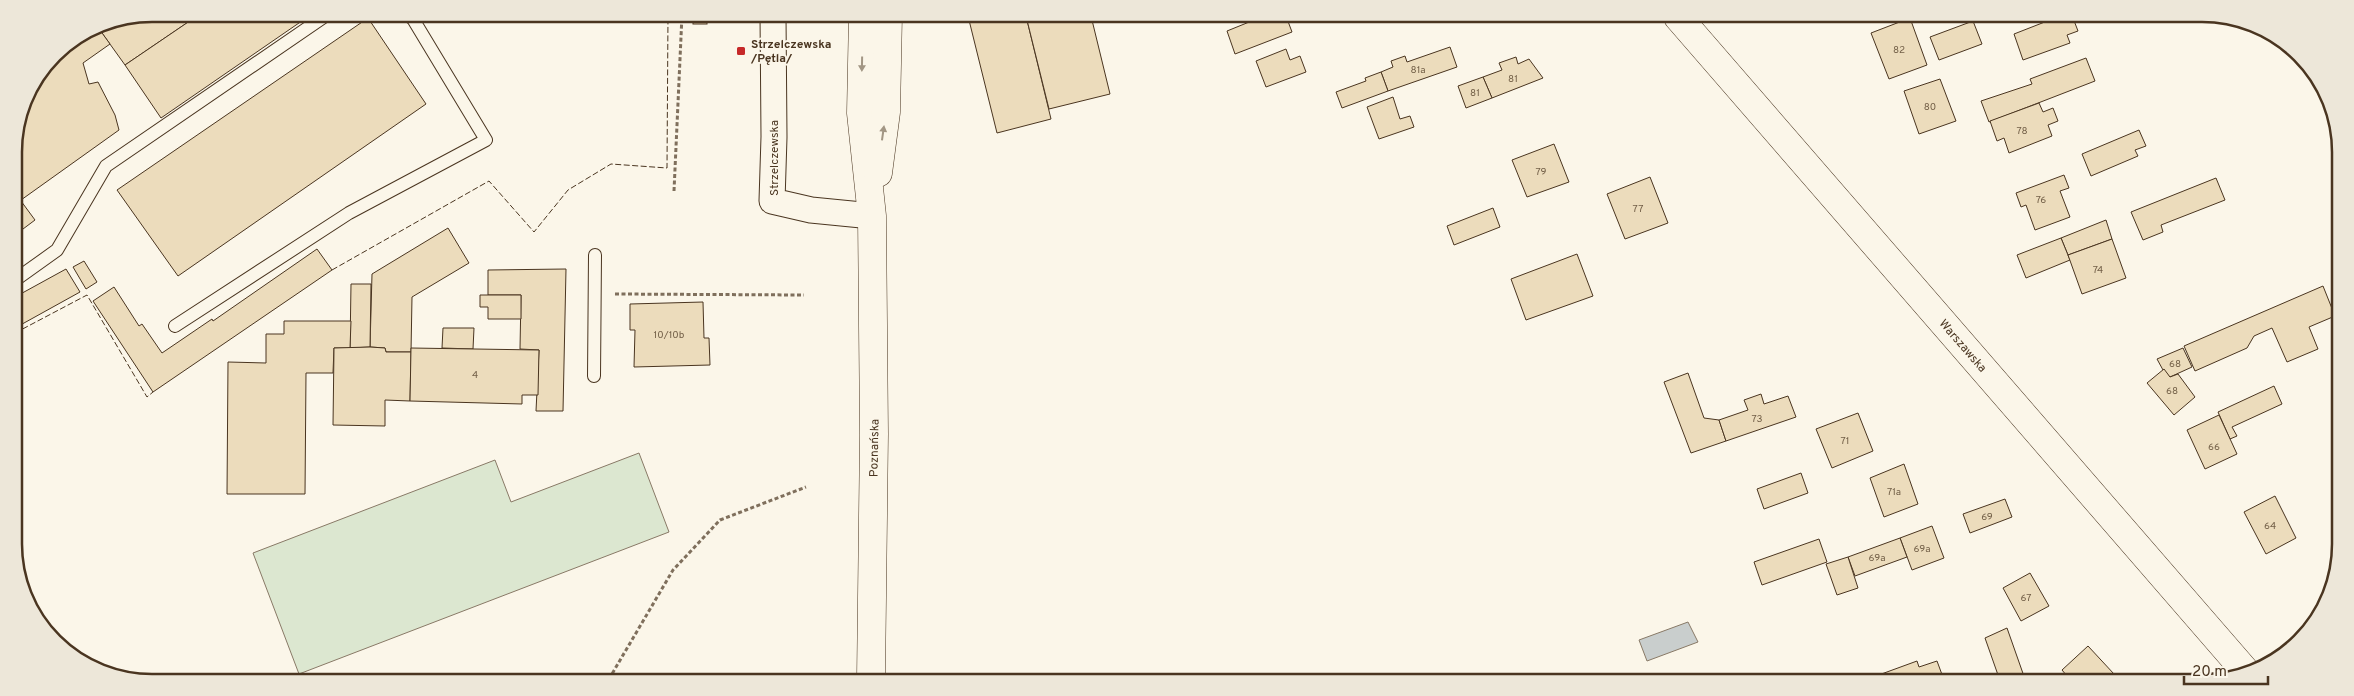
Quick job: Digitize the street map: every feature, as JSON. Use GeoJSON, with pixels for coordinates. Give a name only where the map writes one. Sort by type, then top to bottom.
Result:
{"type":"FeatureCollection","features":[{"type":"Feature","properties":{"kind":"main road","name":"Warszawska"},"geometry":{"type":"LineString","coordinates":[[1683,22],[2242,667]]}},
{"type":"Feature","properties":{"kind":"main road","name":"Poznańska"},"geometry":{"type":"LineString","coordinates":[[863,23],[861,113],[872,216],[874,434],[871,674]]}},
{"type":"Feature","properties":{"kind":"main road","name":"Poznańska"},"geometry":{"type":"LineString","coordinates":[[872,216],[886,112],[888,23]]}},
{"type":"Feature","properties":{"kind":"street","name":"Strzelczewska"},"geometry":{"type":"LineString","coordinates":[[773,23],[774,137],[772,201],[811,210],[872,216]]}},
{"type":"Feature","properties":{"kind":"lane"},"geometry":{"type":"LineString","coordinates":[[23,275],[57,250],[106,166],[315,23]]}},
{"type":"Feature","properties":{"kind":"lane"},"geometry":{"type":"LineString","coordinates":[[175,326],[349,213],[486,140],[414,23]]}},
{"type":"Feature","properties":{"kind":"lane"},"geometry":{"type":"LineString","coordinates":[[594,376],[595,256]]}},
{"type":"Feature","properties":{"kind":"path"},"geometry":{"type":"LineString","coordinates":[[674,191],[682,23]]}},
{"type":"Feature","properties":{"kind":"path"},"geometry":{"type":"LineString","coordinates":[[595,294],[804,295]]}},
{"type":"Feature","properties":{"kind":"path"},"geometry":{"type":"LineString","coordinates":[[612,674],[673,570],[720,520],[806,487]]}},
{"type":"Feature","properties":{"kind":"green space"},"geometry":{"type":"Polygon","coordinates":[[[639,453],[669,532],[299,674],[253,553],[495,460],[511,502],[639,453]]]}},
{"type":"Feature","properties":{"kind":"shaded area"},"geometry":{"type":"Polygon","coordinates":[[[1688,622],[1698,642],[1647,661],[1639,640],[1688,622]]]}},
{"type":"Feature","properties":{"kind":"building"},"geometry":{"type":"Polygon","coordinates":[[[1248,22],[1288,22],[1292,32],[1235,54],[1227,31],[1248,22]]]}},
{"type":"Feature","properties":{"kind":"building"},"geometry":{"type":"Polygon","coordinates":[[[1899,22],[1911,22],[1927,65],[1889,79],[1871,33],[1899,22]]]}},
{"type":"Feature","properties":{"kind":"building"},"geometry":{"type":"Polygon","coordinates":[[[1973,22],[1982,44],[1939,60],[1930,37],[1973,22]]]}},
{"type":"Feature","properties":{"kind":"building"},"geometry":{"type":"Polygon","coordinates":[[[2045,22],[2075,22],[2078,31],[2067,35],[2070,43],[2023,60],[2014,34],[2045,22]]]}},
{"type":"Feature","properties":{"kind":"building"},"geometry":{"type":"Polygon","coordinates":[[[144,23],[187,23],[125,65],[102,33],[127,25],[144,23]]]}},
{"type":"Feature","properties":{"kind":"building"},"geometry":{"type":"Polygon","coordinates":[[[187,23],[299,23],[161,118],[125,65],[187,23]]]}},
{"type":"Feature","properties":{"kind":"building"},"geometry":{"type":"Polygon","coordinates":[[[361,23],[371,23],[426,104],[178,276],[117,190],[361,23]]]}},
{"type":"Feature","properties":{"kind":"building"},"geometry":{"type":"Polygon","coordinates":[[[693,23],[707,23],[707,24],[693,23]]]}},
{"type":"Feature","properties":{"kind":"building"},"geometry":{"type":"Polygon","coordinates":[[[970,23],[1028,23],[1051,119],[997,133],[970,23]]]}},
{"type":"Feature","properties":{"kind":"building"},"geometry":{"type":"Polygon","coordinates":[[[1028,23],[1093,23],[1110,94],[1049,109],[1028,23]]]}},
{"type":"Feature","properties":{"kind":"building"},"geometry":{"type":"Polygon","coordinates":[[[102,33],[110,44],[83,63],[89,84],[98,82],[115,115],[119,130],[23,199],[23,144],[25,127],[32,103],[49,73],[73,49],[102,33]]]}},
{"type":"Feature","properties":{"kind":"building"},"geometry":{"type":"Polygon","coordinates":[[[1450,47],[1457,67],[1388,91],[1381,72],[1393,67],[1391,61],[1405,56],[1407,62],[1450,47]]]}},
{"type":"Feature","properties":{"kind":"building"},"geometry":{"type":"Polygon","coordinates":[[[1286,49],[1290,60],[1300,56],[1306,72],[1266,87],[1256,61],[1286,49]]]}},
{"type":"Feature","properties":{"kind":"building"},"geometry":{"type":"Polygon","coordinates":[[[1516,57],[1518,64],[1529,59],[1543,78],[1492,98],[1483,77],[1502,70],[1499,63],[1516,57]]]}},
{"type":"Feature","properties":{"kind":"building"},"geometry":{"type":"Polygon","coordinates":[[[2086,58],[2095,81],[1989,122],[1981,101],[2032,84],[2030,79],[2086,58]]]}},
{"type":"Feature","properties":{"kind":"building"},"geometry":{"type":"Polygon","coordinates":[[[1381,72],[1388,91],[1342,108],[1336,92],[1366,81],[1365,78],[1381,72]]]}},
{"type":"Feature","properties":{"kind":"building"},"geometry":{"type":"Polygon","coordinates":[[[1483,77],[1492,98],[1466,108],[1458,86],[1483,77]]]}},
{"type":"Feature","properties":{"kind":"building"},"geometry":{"type":"Polygon","coordinates":[[[1940,79],[1956,121],[1919,134],[1904,91],[1940,79]]]}},
{"type":"Feature","properties":{"kind":"building"},"geometry":{"type":"Polygon","coordinates":[[[1393,97],[1400,119],[1410,116],[1414,127],[1379,139],[1367,107],[1393,97]]]}},
{"type":"Feature","properties":{"kind":"building"},"geometry":{"type":"Polygon","coordinates":[[[2039,103],[2043,112],[2053,108],[2058,121],[2048,125],[2052,136],[2009,153],[2004,138],[1997,141],[1990,121],[2039,103]]]}},
{"type":"Feature","properties":{"kind":"building"},"geometry":{"type":"Polygon","coordinates":[[[2139,130],[2146,146],[2135,150],[2138,156],[2091,176],[2082,154],[2139,130]]]}},
{"type":"Feature","properties":{"kind":"building"},"geometry":{"type":"Polygon","coordinates":[[[1554,144],[1569,182],[1527,197],[1512,160],[1554,144]]]}},
{"type":"Feature","properties":{"kind":"building"},"geometry":{"type":"Polygon","coordinates":[[[2064,175],[2069,188],[2060,191],[2070,217],[2035,230],[2026,205],[2021,207],[2016,193],[2064,175]]]}},
{"type":"Feature","properties":{"kind":"building"},"geometry":{"type":"Polygon","coordinates":[[[1650,177],[1668,223],[1625,239],[1607,194],[1650,177]]]}},
{"type":"Feature","properties":{"kind":"building"},"geometry":{"type":"Polygon","coordinates":[[[2216,178],[2225,200],[2161,225],[2163,232],[2143,240],[2131,212],[2216,178]]]}},
{"type":"Feature","properties":{"kind":"building"},"geometry":{"type":"Polygon","coordinates":[[[23,204],[35,220],[23,229],[23,204]]]}},
{"type":"Feature","properties":{"kind":"building"},"geometry":{"type":"Polygon","coordinates":[[[1493,208],[1500,227],[1454,245],[1447,226],[1493,208]]]}},
{"type":"Feature","properties":{"kind":"building"},"geometry":{"type":"Polygon","coordinates":[[[2106,220],[2112,239],[2068,255],[2061,238],[2106,220]]]}},
{"type":"Feature","properties":{"kind":"building"},"geometry":{"type":"Polygon","coordinates":[[[448,228],[469,263],[412,297],[411,352],[386,352],[385,348],[370,347],[372,274],[448,228]]]}},
{"type":"Feature","properties":{"kind":"building"},"geometry":{"type":"Polygon","coordinates":[[[2061,238],[2070,260],[2026,278],[2017,255],[2061,238]]]}},
{"type":"Feature","properties":{"kind":"building"},"geometry":{"type":"Polygon","coordinates":[[[2112,239],[2126,278],[2082,294],[2068,255],[2112,239]]]}},
{"type":"Feature","properties":{"kind":"building"},"geometry":{"type":"Polygon","coordinates":[[[317,249],[332,270],[153,392],[93,301],[114,287],[139,326],[142,324],[162,353],[212,319],[213,321],[317,249]]]}},
{"type":"Feature","properties":{"kind":"building"},"geometry":{"type":"Polygon","coordinates":[[[1577,254],[1593,296],[1526,320],[1511,279],[1577,254]]]}},
{"type":"Feature","properties":{"kind":"building"},"geometry":{"type":"Polygon","coordinates":[[[84,261],[97,282],[86,289],[73,267],[84,261]]]}},
{"type":"Feature","properties":{"kind":"building"},"geometry":{"type":"Polygon","coordinates":[[[66,269],[80,292],[23,324],[23,293],[66,269]]]}},
{"type":"Feature","properties":{"kind":"building"},"geometry":{"type":"Polygon","coordinates":[[[566,269],[563,411],[536,411],[539,350],[520,349],[521,295],[488,295],[488,270],[566,269]]]}},
{"type":"Feature","properties":{"kind":"building"},"geometry":{"type":"Polygon","coordinates":[[[351,284],[371,284],[370,347],[350,348],[351,284]]]}},
{"type":"Feature","properties":{"kind":"building"},"geometry":{"type":"Polygon","coordinates":[[[2323,286],[2332,308],[2332,317],[2309,327],[2318,349],[2287,362],[2272,328],[2254,336],[2247,348],[2195,371],[2184,346],[2323,286]]]}},
{"type":"Feature","properties":{"kind":"building"},"geometry":{"type":"Polygon","coordinates":[[[480,295],[521,295],[521,319],[488,319],[488,307],[480,307],[480,295]]]}},
{"type":"Feature","properties":{"kind":"building"},"geometry":{"type":"Polygon","coordinates":[[[703,302],[704,338],[709,338],[710,365],[634,367],[635,330],[630,330],[630,304],[703,302]]]}},
{"type":"Feature","properties":{"kind":"building"},"geometry":{"type":"Polygon","coordinates":[[[284,321],[351,321],[350,348],[334,348],[333,373],[306,373],[305,494],[227,494],[228,362],[266,363],[266,334],[284,334],[284,321]]]}},
{"type":"Feature","properties":{"kind":"building"},"geometry":{"type":"Polygon","coordinates":[[[443,328],[474,328],[473,349],[442,348],[443,328]]]}},
{"type":"Feature","properties":{"kind":"building"},"geometry":{"type":"Polygon","coordinates":[[[334,348],[385,348],[386,352],[411,352],[410,401],[385,400],[385,426],[333,425],[334,348]]]}},
{"type":"Feature","properties":{"kind":"building"},"geometry":{"type":"Polygon","coordinates":[[[411,348],[539,350],[538,395],[522,395],[522,404],[410,401],[411,348]]]}},
{"type":"Feature","properties":{"kind":"building"},"geometry":{"type":"Polygon","coordinates":[[[2183,348],[2192,367],[2170,377],[2163,370],[2157,359],[2183,348]]]}},
{"type":"Feature","properties":{"kind":"building"},"geometry":{"type":"Polygon","coordinates":[[[2164,369],[2170,377],[2178,374],[2195,397],[2174,415],[2147,383],[2164,369]]]}},
{"type":"Feature","properties":{"kind":"building"},"geometry":{"type":"Polygon","coordinates":[[[1688,373],[1704,418],[1719,420],[1726,441],[1691,453],[1664,382],[1688,373]]]}},
{"type":"Feature","properties":{"kind":"building"},"geometry":{"type":"Polygon","coordinates":[[[2274,386],[2282,404],[2232,427],[2237,436],[2230,439],[2218,412],[2274,386]]]}},
{"type":"Feature","properties":{"kind":"building"},"geometry":{"type":"Polygon","coordinates":[[[1761,394],[1764,404],[1788,396],[1796,417],[1726,441],[1719,420],[1748,410],[1744,400],[1761,394]]]}},
{"type":"Feature","properties":{"kind":"building"},"geometry":{"type":"Polygon","coordinates":[[[1858,413],[1873,451],[1832,468],[1816,429],[1858,413]]]}},
{"type":"Feature","properties":{"kind":"building"},"geometry":{"type":"Polygon","coordinates":[[[2219,415],[2237,454],[2205,469],[2187,430],[2219,415]]]}},
{"type":"Feature","properties":{"kind":"building"},"geometry":{"type":"Polygon","coordinates":[[[1904,464],[1918,504],[1884,517],[1870,478],[1904,464]]]}},
{"type":"Feature","properties":{"kind":"building"},"geometry":{"type":"Polygon","coordinates":[[[1801,473],[1808,493],[1764,509],[1757,489],[1801,473]]]}},
{"type":"Feature","properties":{"kind":"building"},"geometry":{"type":"Polygon","coordinates":[[[2275,496],[2296,538],[2266,554],[2244,512],[2275,496]]]}},
{"type":"Feature","properties":{"kind":"building"},"geometry":{"type":"Polygon","coordinates":[[[2005,499],[2012,517],[1970,533],[1963,514],[2005,499]]]}},
{"type":"Feature","properties":{"kind":"building"},"geometry":{"type":"Polygon","coordinates":[[[1932,526],[1944,558],[1912,570],[1900,538],[1932,526]]]}},
{"type":"Feature","properties":{"kind":"building"},"geometry":{"type":"Polygon","coordinates":[[[1900,538],[1907,557],[1855,576],[1848,557],[1900,538]]]}},
{"type":"Feature","properties":{"kind":"building"},"geometry":{"type":"Polygon","coordinates":[[[1819,539],[1827,562],[1762,585],[1754,562],[1819,539]]]}},
{"type":"Feature","properties":{"kind":"building"},"geometry":{"type":"Polygon","coordinates":[[[1848,557],[1858,588],[1837,595],[1826,564],[1848,557]]]}},
{"type":"Feature","properties":{"kind":"building"},"geometry":{"type":"Polygon","coordinates":[[[2030,573],[2049,606],[2021,621],[2003,588],[2030,573]]]}},
{"type":"Feature","properties":{"kind":"building"},"geometry":{"type":"Polygon","coordinates":[[[2007,628],[2023,673],[1997,673],[1985,638],[2007,628]]]}},
{"type":"Feature","properties":{"kind":"building"},"geometry":{"type":"Polygon","coordinates":[[[2088,646],[2113,673],[2065,673],[2062,670],[2088,646]]]}},
{"type":"Feature","properties":{"kind":"building"},"geometry":{"type":"Polygon","coordinates":[[[1917,661],[1919,667],[1937,661],[1941,673],[1884,673],[1917,661]]]}},
{"type":"Feature","properties":{"kind":"fence"},"geometry":{"type":"LineString","coordinates":[[332,270],[489,181],[534,232],[568,190],[611,164],[667,168],[668,23]]}},
{"type":"Feature","properties":{"kind":"fence"},"geometry":{"type":"LineString","coordinates":[[23,329],[87,295],[147,397],[153,392]]}},
{"type":"Feature","properties":{"kind":"place","name":"Strzelczewska /Pętla/"},"geometry":{"type":"Point","coordinates":[741,51]}}]}
